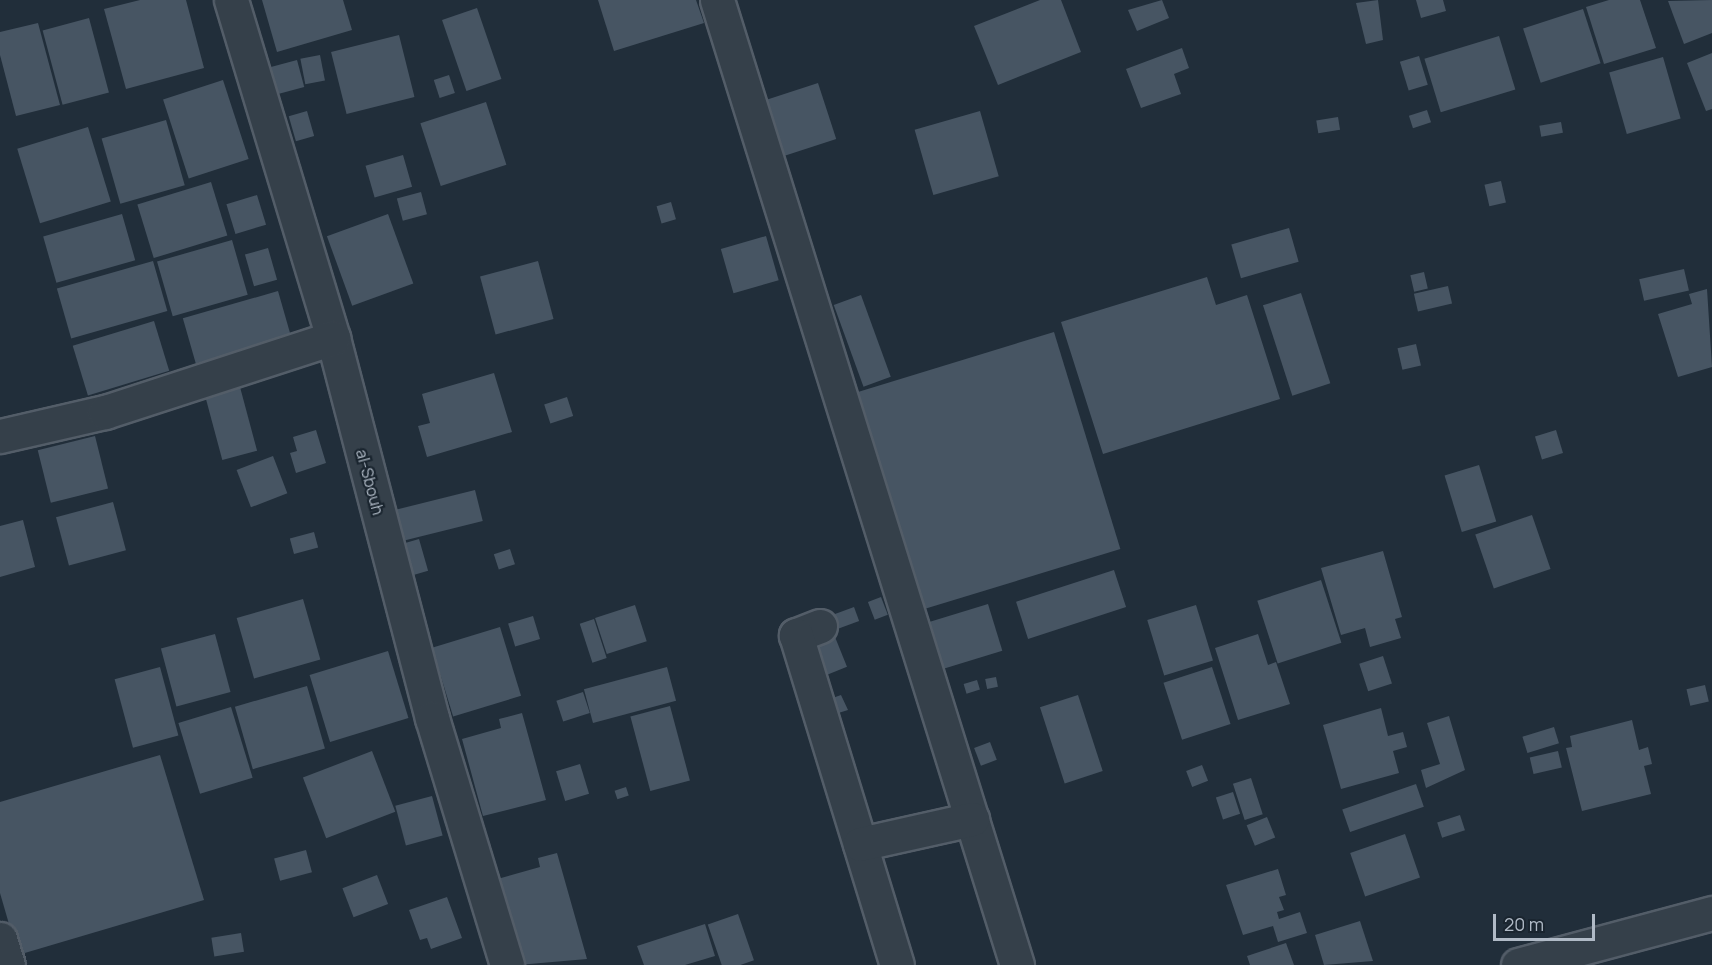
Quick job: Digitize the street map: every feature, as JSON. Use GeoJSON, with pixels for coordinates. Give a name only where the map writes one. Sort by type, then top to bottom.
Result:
{"type":"FeatureCollection","features":[{"type":"Feature","properties":{"kind":"street","name":"al-Sbouh"},"geometry":{"type":"LineString","coordinates":[[231,0],[333,338],[432,718],[507,965]]}},
{"type":"Feature","properties":{"kind":"street"},"geometry":{"type":"LineString","coordinates":[[717,0],[1017,965]]}},
{"type":"Feature","properties":{"kind":"street"},"geometry":{"type":"LineString","coordinates":[[0,436],[105,412],[333,338]]}},
{"type":"Feature","properties":{"kind":"street"},"geometry":{"type":"LineString","coordinates":[[820,626],[796,635],[897,965]]}},
{"type":"Feature","properties":{"kind":"street"},"geometry":{"type":"LineString","coordinates":[[860,844],[972,819]]}},
{"type":"Feature","properties":{"kind":"street"},"geometry":{"type":"LineString","coordinates":[[1518,965],[1712,913]]}},
{"type":"Feature","properties":{"kind":"street"},"geometry":{"type":"LineString","coordinates":[[0,939],[8,965]]}},
{"type":"Feature","properties":{"kind":"building"},"geometry":{"type":"Polygon","coordinates":[[[140,0],[186,0],[204,68],[126,89],[104,9],[140,0]]]}},
{"type":"Feature","properties":{"kind":"building"},"geometry":{"type":"Polygon","coordinates":[[[262,0],[343,0],[352,30],[277,52],[262,0]]]}},
{"type":"Feature","properties":{"kind":"building"},"geometry":{"type":"Polygon","coordinates":[[[598,0],[696,0],[704,23],[614,51],[598,0]]]}},
{"type":"Feature","properties":{"kind":"building"},"geometry":{"type":"Polygon","coordinates":[[[1040,0],[1061,0],[1081,52],[998,85],[974,26],[1040,0]]]}},
{"type":"Feature","properties":{"kind":"building"},"geometry":{"type":"Polygon","coordinates":[[[1162,0],[1169,18],[1137,31],[1128,10],[1162,0]]]}},
{"type":"Feature","properties":{"kind":"building"},"geometry":{"type":"Polygon","coordinates":[[[1378,0],[1383,40],[1366,44],[1356,3],[1378,0]]]}},
{"type":"Feature","properties":{"kind":"building"},"geometry":{"type":"Polygon","coordinates":[[[1416,0],[1443,0],[1446,11],[1421,18],[1416,0]]]}},
{"type":"Feature","properties":{"kind":"building"},"geometry":{"type":"Polygon","coordinates":[[[1609,0],[1640,0],[1656,48],[1604,64],[1586,7],[1609,0]]]}},
{"type":"Feature","properties":{"kind":"building"},"geometry":{"type":"Polygon","coordinates":[[[1712,0],[1712,33],[1684,44],[1668,1],[1712,0]]]}},
{"type":"Feature","properties":{"kind":"building"},"geometry":{"type":"Polygon","coordinates":[[[477,8],[501,79],[466,91],[442,20],[477,8]]]}},
{"type":"Feature","properties":{"kind":"building"},"geometry":{"type":"Polygon","coordinates":[[[1583,9],[1601,63],[1541,83],[1523,28],[1583,9]]]}},
{"type":"Feature","properties":{"kind":"building"},"geometry":{"type":"Polygon","coordinates":[[[89,18],[109,92],[63,105],[43,30],[89,18]]]}},
{"type":"Feature","properties":{"kind":"building"},"geometry":{"type":"Polygon","coordinates":[[[38,23],[60,105],[16,116],[0,55],[0,32],[38,23]]]}},
{"type":"Feature","properties":{"kind":"building"},"geometry":{"type":"Polygon","coordinates":[[[399,35],[414,97],[347,114],[331,52],[399,35]]]}},
{"type":"Feature","properties":{"kind":"building"},"geometry":{"type":"Polygon","coordinates":[[[1499,36],[1515,90],[1441,112],[1424,59],[1499,36]]]}},
{"type":"Feature","properties":{"kind":"building"},"geometry":{"type":"Polygon","coordinates":[[[1182,48],[1189,68],[1174,74],[1181,94],[1141,108],[1126,69],[1182,48]]]}},
{"type":"Feature","properties":{"kind":"building"},"geometry":{"type":"Polygon","coordinates":[[[1712,53],[1712,109],[1706,111],[1687,63],[1712,53]]]}},
{"type":"Feature","properties":{"kind":"building"},"geometry":{"type":"Polygon","coordinates":[[[320,55],[325,81],[305,84],[300,59],[320,55]]]}},
{"type":"Feature","properties":{"kind":"building"},"geometry":{"type":"Polygon","coordinates":[[[1419,56],[1428,85],[1409,91],[1400,62],[1419,56]]]}},
{"type":"Feature","properties":{"kind":"building"},"geometry":{"type":"Polygon","coordinates":[[[1663,57],[1681,119],[1627,134],[1609,72],[1663,57]]]}},
{"type":"Feature","properties":{"kind":"building"},"geometry":{"type":"Polygon","coordinates":[[[297,60],[304,87],[277,94],[270,67],[297,60]]]}},
{"type":"Feature","properties":{"kind":"building"},"geometry":{"type":"Polygon","coordinates":[[[449,75],[455,93],[440,98],[434,80],[449,75]]]}},
{"type":"Feature","properties":{"kind":"building"},"geometry":{"type":"Polygon","coordinates":[[[223,80],[249,159],[189,178],[163,99],[223,80]]]}},
{"type":"Feature","properties":{"kind":"building"},"geometry":{"type":"Polygon","coordinates":[[[818,83],[836,139],[780,157],[762,101],[818,83]]]}},
{"type":"Feature","properties":{"kind":"building"},"geometry":{"type":"Polygon","coordinates":[[[486,102],[506,165],[441,186],[420,123],[486,102]]]}},
{"type":"Feature","properties":{"kind":"building"},"geometry":{"type":"Polygon","coordinates":[[[1427,110],[1431,122],[1413,128],[1409,116],[1427,110]]]}},
{"type":"Feature","properties":{"kind":"building"},"geometry":{"type":"Polygon","coordinates":[[[307,111],[314,136],[296,141],[289,116],[307,111]]]}},
{"type":"Feature","properties":{"kind":"building"},"geometry":{"type":"Polygon","coordinates":[[[980,111],[999,176],[933,195],[915,130],[980,111]]]}},
{"type":"Feature","properties":{"kind":"building"},"geometry":{"type":"Polygon","coordinates":[[[1338,117],[1340,130],[1318,133],[1316,120],[1338,117]]]}},
{"type":"Feature","properties":{"kind":"building"},"geometry":{"type":"Polygon","coordinates":[[[166,120],[185,185],[120,204],[102,138],[166,120]]]}},
{"type":"Feature","properties":{"kind":"building"},"geometry":{"type":"Polygon","coordinates":[[[1561,122],[1563,133],[1541,137],[1539,126],[1561,122]]]}},
{"type":"Feature","properties":{"kind":"building"},"geometry":{"type":"Polygon","coordinates":[[[88,127],[111,202],[40,223],[17,149],[88,127]]]}},
{"type":"Feature","properties":{"kind":"building"},"geometry":{"type":"Polygon","coordinates":[[[403,155],[412,187],[375,197],[366,166],[403,155]]]}},
{"type":"Feature","properties":{"kind":"building"},"geometry":{"type":"Polygon","coordinates":[[[1501,181],[1506,202],[1489,206],[1484,185],[1501,181]]]}},
{"type":"Feature","properties":{"kind":"building"},"geometry":{"type":"Polygon","coordinates":[[[211,182],[227,236],[154,258],[137,205],[211,182]]]}},
{"type":"Feature","properties":{"kind":"building"},"geometry":{"type":"Polygon","coordinates":[[[421,192],[427,214],[403,221],[397,198],[421,192]]]}},
{"type":"Feature","properties":{"kind":"building"},"geometry":{"type":"Polygon","coordinates":[[[257,195],[266,225],[235,234],[226,204],[257,195]]]}},
{"type":"Feature","properties":{"kind":"building"},"geometry":{"type":"Polygon","coordinates":[[[671,202],[676,219],[662,223],[657,206],[671,202]]]}},
{"type":"Feature","properties":{"kind":"building"},"geometry":{"type":"Polygon","coordinates":[[[122,214],[135,260],[56,283],[43,237],[122,214]]]}},
{"type":"Feature","properties":{"kind":"building"},"geometry":{"type":"Polygon","coordinates":[[[388,214],[413,284],[352,306],[327,236],[388,214]]]}},
{"type":"Feature","properties":{"kind":"building"},"geometry":{"type":"Polygon","coordinates":[[[1289,228],[1299,262],[1241,278],[1231,245],[1289,228]]]}},
{"type":"Feature","properties":{"kind":"building"},"geometry":{"type":"Polygon","coordinates":[[[766,236],[779,280],[734,293],[721,249],[766,236]]]}},
{"type":"Feature","properties":{"kind":"building"},"geometry":{"type":"Polygon","coordinates":[[[232,240],[248,295],[173,316],[157,261],[232,240]]]}},
{"type":"Feature","properties":{"kind":"building"},"geometry":{"type":"Polygon","coordinates":[[[268,248],[277,280],[254,286],[245,255],[268,248]]]}},
{"type":"Feature","properties":{"kind":"building"},"geometry":{"type":"Polygon","coordinates":[[[153,261],[167,311],[71,339],[57,289],[153,261]]]}},
{"type":"Feature","properties":{"kind":"building"},"geometry":{"type":"Polygon","coordinates":[[[538,261],[554,319],[496,334],[480,277],[538,261]]]}},
{"type":"Feature","properties":{"kind":"building"},"geometry":{"type":"Polygon","coordinates":[[[1684,269],[1689,290],[1644,301],[1639,279],[1684,269]]]}},
{"type":"Feature","properties":{"kind":"building"},"geometry":{"type":"Polygon","coordinates":[[[1424,272],[1428,289],[1414,292],[1410,275],[1424,272]]]}},
{"type":"Feature","properties":{"kind":"building"},"geometry":{"type":"Polygon","coordinates":[[[1207,277],[1216,305],[1247,295],[1280,399],[1103,454],[1061,322],[1207,277]]]}},
{"type":"Feature","properties":{"kind":"building"},"geometry":{"type":"Polygon","coordinates":[[[1448,286],[1452,304],[1418,311],[1414,294],[1448,286]]]}},
{"type":"Feature","properties":{"kind":"building"},"geometry":{"type":"Polygon","coordinates":[[[1707,289],[1712,367],[1678,377],[1658,314],[1692,304],[1689,294],[1707,289]]]}},
{"type":"Feature","properties":{"kind":"building"},"geometry":{"type":"Polygon","coordinates":[[[278,291],[291,336],[196,363],[183,318],[278,291]]]}},
{"type":"Feature","properties":{"kind":"building"},"geometry":{"type":"Polygon","coordinates":[[[1301,293],[1330,383],[1292,396],[1263,305],[1301,293]]]}},
{"type":"Feature","properties":{"kind":"building"},"geometry":{"type":"Polygon","coordinates":[[[861,295],[891,377],[864,387],[834,305],[861,295]]]}},
{"type":"Feature","properties":{"kind":"building"},"geometry":{"type":"Polygon","coordinates":[[[154,321],[169,371],[88,396],[73,346],[154,321]]]}},
{"type":"Feature","properties":{"kind":"building"},"geometry":{"type":"Polygon","coordinates":[[[1054,332],[1120,549],[924,609],[858,392],[1054,332]]]}},
{"type":"Feature","properties":{"kind":"building"},"geometry":{"type":"Polygon","coordinates":[[[1416,344],[1421,365],[1402,370],[1397,348],[1416,344]]]}},
{"type":"Feature","properties":{"kind":"building"},"geometry":{"type":"Polygon","coordinates":[[[494,373],[512,432],[427,457],[418,426],[430,423],[422,394],[494,373]]]}},
{"type":"Feature","properties":{"kind":"building"},"geometry":{"type":"Polygon","coordinates":[[[240,387],[257,451],[222,460],[205,396],[240,387]]]}},
{"type":"Feature","properties":{"kind":"building"},"geometry":{"type":"Polygon","coordinates":[[[567,397],[573,416],[550,423],[544,404],[567,397]]]}},
{"type":"Feature","properties":{"kind":"building"},"geometry":{"type":"Polygon","coordinates":[[[316,430],[326,463],[296,473],[290,453],[297,451],[293,437],[316,430]]]}},
{"type":"Feature","properties":{"kind":"building"},"geometry":{"type":"Polygon","coordinates":[[[1556,430],[1563,453],[1542,459],[1535,436],[1556,430]]]}},
{"type":"Feature","properties":{"kind":"building"},"geometry":{"type":"Polygon","coordinates":[[[95,436],[108,488],[51,503],[38,450],[95,436]]]}},
{"type":"Feature","properties":{"kind":"building"},"geometry":{"type":"Polygon","coordinates":[[[273,456],[287,493],[251,507],[237,470],[273,456]]]}},
{"type":"Feature","properties":{"kind":"building"},"geometry":{"type":"Polygon","coordinates":[[[1479,465],[1496,521],[1462,532],[1445,476],[1479,465]]]}},
{"type":"Feature","properties":{"kind":"building"},"geometry":{"type":"Polygon","coordinates":[[[475,490],[483,521],[399,542],[392,511],[475,490]]]}},
{"type":"Feature","properties":{"kind":"building"},"geometry":{"type":"Polygon","coordinates":[[[113,502],[126,550],[69,566],[56,517],[113,502]]]}},
{"type":"Feature","properties":{"kind":"building"},"geometry":{"type":"Polygon","coordinates":[[[1532,515],[1551,569],[1494,588],[1475,535],[1532,515]]]}},
{"type":"Feature","properties":{"kind":"building"},"geometry":{"type":"Polygon","coordinates":[[[23,520],[35,567],[0,577],[0,526],[23,520]]]}},
{"type":"Feature","properties":{"kind":"building"},"geometry":{"type":"Polygon","coordinates":[[[314,532],[318,547],[294,554],[290,538],[314,532]]]}},
{"type":"Feature","properties":{"kind":"building"},"geometry":{"type":"Polygon","coordinates":[[[419,539],[428,571],[412,575],[403,544],[419,539]]]}},
{"type":"Feature","properties":{"kind":"building"},"geometry":{"type":"Polygon","coordinates":[[[510,549],[515,564],[499,569],[494,554],[510,549]]]}},
{"type":"Feature","properties":{"kind":"building"},"geometry":{"type":"Polygon","coordinates":[[[1383,551],[1402,617],[1395,619],[1401,638],[1370,647],[1365,628],[1341,635],[1321,568],[1383,551]]]}},
{"type":"Feature","properties":{"kind":"building"},"geometry":{"type":"Polygon","coordinates":[[[1114,570],[1126,607],[1028,639],[1016,602],[1114,570]]]}},
{"type":"Feature","properties":{"kind":"building"},"geometry":{"type":"Polygon","coordinates":[[[1321,580],[1341,643],[1278,663],[1257,601],[1321,580]]]}},
{"type":"Feature","properties":{"kind":"building"},"geometry":{"type":"Polygon","coordinates":[[[881,597],[888,615],[875,620],[868,602],[881,597]]]}},
{"type":"Feature","properties":{"kind":"building"},"geometry":{"type":"Polygon","coordinates":[[[303,599],[320,660],[254,679],[237,618],[303,599]]]}},
{"type":"Feature","properties":{"kind":"building"},"geometry":{"type":"Polygon","coordinates":[[[988,604],[1002,651],[941,670],[927,623],[988,604]]]}},
{"type":"Feature","properties":{"kind":"building"},"geometry":{"type":"Polygon","coordinates":[[[635,605],[647,641],[607,654],[595,618],[635,605]]]}},
{"type":"Feature","properties":{"kind":"building"},"geometry":{"type":"Polygon","coordinates":[[[1196,605],[1213,660],[1164,675],[1147,620],[1196,605]]]}},
{"type":"Feature","properties":{"kind":"building"},"geometry":{"type":"Polygon","coordinates":[[[854,607],[859,621],[835,630],[830,616],[854,607]]]}},
{"type":"Feature","properties":{"kind":"building"},"geometry":{"type":"Polygon","coordinates":[[[533,616],[540,639],[515,647],[508,624],[533,616]]]}},
{"type":"Feature","properties":{"kind":"building"},"geometry":{"type":"Polygon","coordinates":[[[594,619],[607,658],[592,663],[580,624],[594,619]]]}},
{"type":"Feature","properties":{"kind":"building"},"geometry":{"type":"Polygon","coordinates":[[[500,627],[521,696],[453,717],[432,648],[500,627]]]}},
{"type":"Feature","properties":{"kind":"building"},"geometry":{"type":"Polygon","coordinates":[[[215,634],[231,692],[176,706],[161,648],[215,634]]]}},
{"type":"Feature","properties":{"kind":"building"},"geometry":{"type":"Polygon","coordinates":[[[1258,634],[1268,665],[1276,662],[1290,704],[1238,720],[1215,648],[1258,634]]]}},
{"type":"Feature","properties":{"kind":"building"},"geometry":{"type":"Polygon","coordinates":[[[835,637],[847,667],[817,679],[805,649],[835,637]]]}},
{"type":"Feature","properties":{"kind":"building"},"geometry":{"type":"Polygon","coordinates":[[[388,651],[408,718],[330,742],[310,675],[388,651]]]}},
{"type":"Feature","properties":{"kind":"building"},"geometry":{"type":"Polygon","coordinates":[[[1383,656],[1392,684],[1368,691],[1359,664],[1383,656]]]}},
{"type":"Feature","properties":{"kind":"building"},"geometry":{"type":"Polygon","coordinates":[[[160,667],[178,736],[133,748],[115,679],[160,667]]]}},
{"type":"Feature","properties":{"kind":"building"},"geometry":{"type":"Polygon","coordinates":[[[667,667],[676,701],[593,723],[584,689],[667,667]]]}},
{"type":"Feature","properties":{"kind":"building"},"geometry":{"type":"Polygon","coordinates":[[[1212,667],[1231,724],[1182,740],[1163,683],[1212,667]]]}},
{"type":"Feature","properties":{"kind":"building"},"geometry":{"type":"Polygon","coordinates":[[[996,677],[998,687],[987,689],[985,679],[996,677]]]}},
{"type":"Feature","properties":{"kind":"building"},"geometry":{"type":"Polygon","coordinates":[[[977,680],[980,690],[967,694],[964,684],[977,680]]]}},
{"type":"Feature","properties":{"kind":"building"},"geometry":{"type":"Polygon","coordinates":[[[1705,685],[1709,702],[1690,706],[1686,689],[1705,685]]]}},
{"type":"Feature","properties":{"kind":"building"},"geometry":{"type":"Polygon","coordinates":[[[307,686],[325,748],[253,769],[235,707],[307,686]]]}},
{"type":"Feature","properties":{"kind":"building"},"geometry":{"type":"Polygon","coordinates":[[[583,692],[590,713],[563,722],[556,701],[583,692]]]}},
{"type":"Feature","properties":{"kind":"building"},"geometry":{"type":"Polygon","coordinates":[[[841,695],[848,710],[832,715],[827,700],[841,695]]]}},
{"type":"Feature","properties":{"kind":"building"},"geometry":{"type":"Polygon","coordinates":[[[1078,695],[1103,771],[1065,783],[1040,707],[1078,695]]]}},
{"type":"Feature","properties":{"kind":"building"},"geometry":{"type":"Polygon","coordinates":[[[670,706],[690,780],[650,791],[630,717],[670,706]]]}},
{"type":"Feature","properties":{"kind":"building"},"geometry":{"type":"Polygon","coordinates":[[[231,707],[253,778],[200,794],[178,723],[231,707]]]}},
{"type":"Feature","properties":{"kind":"building"},"geometry":{"type":"Polygon","coordinates":[[[1381,708],[1388,736],[1403,732],[1407,747],[1393,751],[1399,773],[1341,789],[1323,725],[1381,708]]]}},
{"type":"Feature","properties":{"kind":"building"},"geometry":{"type":"Polygon","coordinates":[[[522,713],[546,800],[483,816],[462,739],[501,728],[499,719],[522,713]]]}},
{"type":"Feature","properties":{"kind":"building"},"geometry":{"type":"Polygon","coordinates":[[[1449,716],[1465,770],[1426,788],[1421,770],[1440,764],[1427,723],[1449,716]]]}},
{"type":"Feature","properties":{"kind":"building"},"geometry":{"type":"Polygon","coordinates":[[[1632,720],[1639,750],[1648,747],[1652,764],[1644,766],[1651,794],[1582,811],[1566,748],[1572,747],[1570,736],[1632,720]]]}},
{"type":"Feature","properties":{"kind":"building"},"geometry":{"type":"Polygon","coordinates":[[[1554,727],[1559,743],[1527,753],[1522,737],[1554,727]]]}},
{"type":"Feature","properties":{"kind":"building"},"geometry":{"type":"Polygon","coordinates":[[[990,742],[997,760],[981,766],[974,748],[990,742]]]}},
{"type":"Feature","properties":{"kind":"building"},"geometry":{"type":"Polygon","coordinates":[[[372,751],[395,812],[326,838],[303,778],[372,751]]]}},
{"type":"Feature","properties":{"kind":"building"},"geometry":{"type":"Polygon","coordinates":[[[1558,751],[1562,768],[1534,774],[1530,758],[1558,751]]]}},
{"type":"Feature","properties":{"kind":"building"},"geometry":{"type":"Polygon","coordinates":[[[160,755],[204,900],[18,955],[0,893],[0,802],[160,755]]]}},
{"type":"Feature","properties":{"kind":"building"},"geometry":{"type":"Polygon","coordinates":[[[580,764],[589,794],[565,801],[556,771],[580,764]]]}},
{"type":"Feature","properties":{"kind":"building"},"geometry":{"type":"Polygon","coordinates":[[[1202,765],[1208,781],[1192,787],[1186,771],[1202,765]]]}},
{"type":"Feature","properties":{"kind":"building"},"geometry":{"type":"Polygon","coordinates":[[[1251,778],[1263,814],[1245,820],[1233,784],[1251,778]]]}},
{"type":"Feature","properties":{"kind":"building"},"geometry":{"type":"Polygon","coordinates":[[[1416,784],[1424,807],[1350,832],[1342,809],[1416,784]]]}},
{"type":"Feature","properties":{"kind":"building"},"geometry":{"type":"Polygon","coordinates":[[[626,787],[629,796],[617,799],[615,791],[626,787]]]}},
{"type":"Feature","properties":{"kind":"building"},"geometry":{"type":"Polygon","coordinates":[[[1233,792],[1240,814],[1223,819],[1216,798],[1233,792]]]}},
{"type":"Feature","properties":{"kind":"building"},"geometry":{"type":"Polygon","coordinates":[[[432,796],[443,836],[406,845],[395,806],[432,796]]]}},
{"type":"Feature","properties":{"kind":"building"},"geometry":{"type":"Polygon","coordinates":[[[1460,815],[1465,830],[1442,838],[1437,822],[1460,815]]]}},
{"type":"Feature","properties":{"kind":"building"},"geometry":{"type":"Polygon","coordinates":[[[1267,817],[1275,837],[1255,846],[1247,825],[1267,817]]]}},
{"type":"Feature","properties":{"kind":"building"},"geometry":{"type":"Polygon","coordinates":[[[1405,834],[1420,877],[1365,896],[1350,853],[1405,834]]]}},
{"type":"Feature","properties":{"kind":"building"},"geometry":{"type":"Polygon","coordinates":[[[306,850],[312,872],[280,881],[274,859],[306,850]]]}},
{"type":"Feature","properties":{"kind":"building"},"geometry":{"type":"Polygon","coordinates":[[[557,853],[587,959],[518,965],[494,880],[540,867],[538,858],[557,853]]]}},
{"type":"Feature","properties":{"kind":"building"},"geometry":{"type":"Polygon","coordinates":[[[1278,869],[1286,895],[1279,897],[1284,910],[1277,912],[1279,919],[1300,912],[1307,933],[1278,942],[1273,926],[1243,935],[1226,885],[1278,869]]]}},
{"type":"Feature","properties":{"kind":"building"},"geometry":{"type":"Polygon","coordinates":[[[377,875],[388,904],[354,917],[342,888],[377,875]]]}},
{"type":"Feature","properties":{"kind":"building"},"geometry":{"type":"Polygon","coordinates":[[[447,897],[462,938],[431,949],[427,938],[420,940],[409,910],[447,897]]]}},
{"type":"Feature","properties":{"kind":"building"},"geometry":{"type":"Polygon","coordinates":[[[738,914],[754,960],[740,965],[722,965],[708,924],[738,914]]]}},
{"type":"Feature","properties":{"kind":"building"},"geometry":{"type":"Polygon","coordinates":[[[1360,921],[1373,961],[1324,965],[1315,935],[1360,921]]]}},
{"type":"Feature","properties":{"kind":"building"},"geometry":{"type":"Polygon","coordinates":[[[705,924],[715,956],[685,965],[644,965],[637,946],[705,924]]]}},
{"type":"Feature","properties":{"kind":"building"},"geometry":{"type":"Polygon","coordinates":[[[241,933],[244,952],[214,956],[211,938],[241,933]]]}},
{"type":"Feature","properties":{"kind":"building"},"geometry":{"type":"Polygon","coordinates":[[[1286,943],[1294,965],[1250,965],[1247,956],[1286,943]]]}}]}
